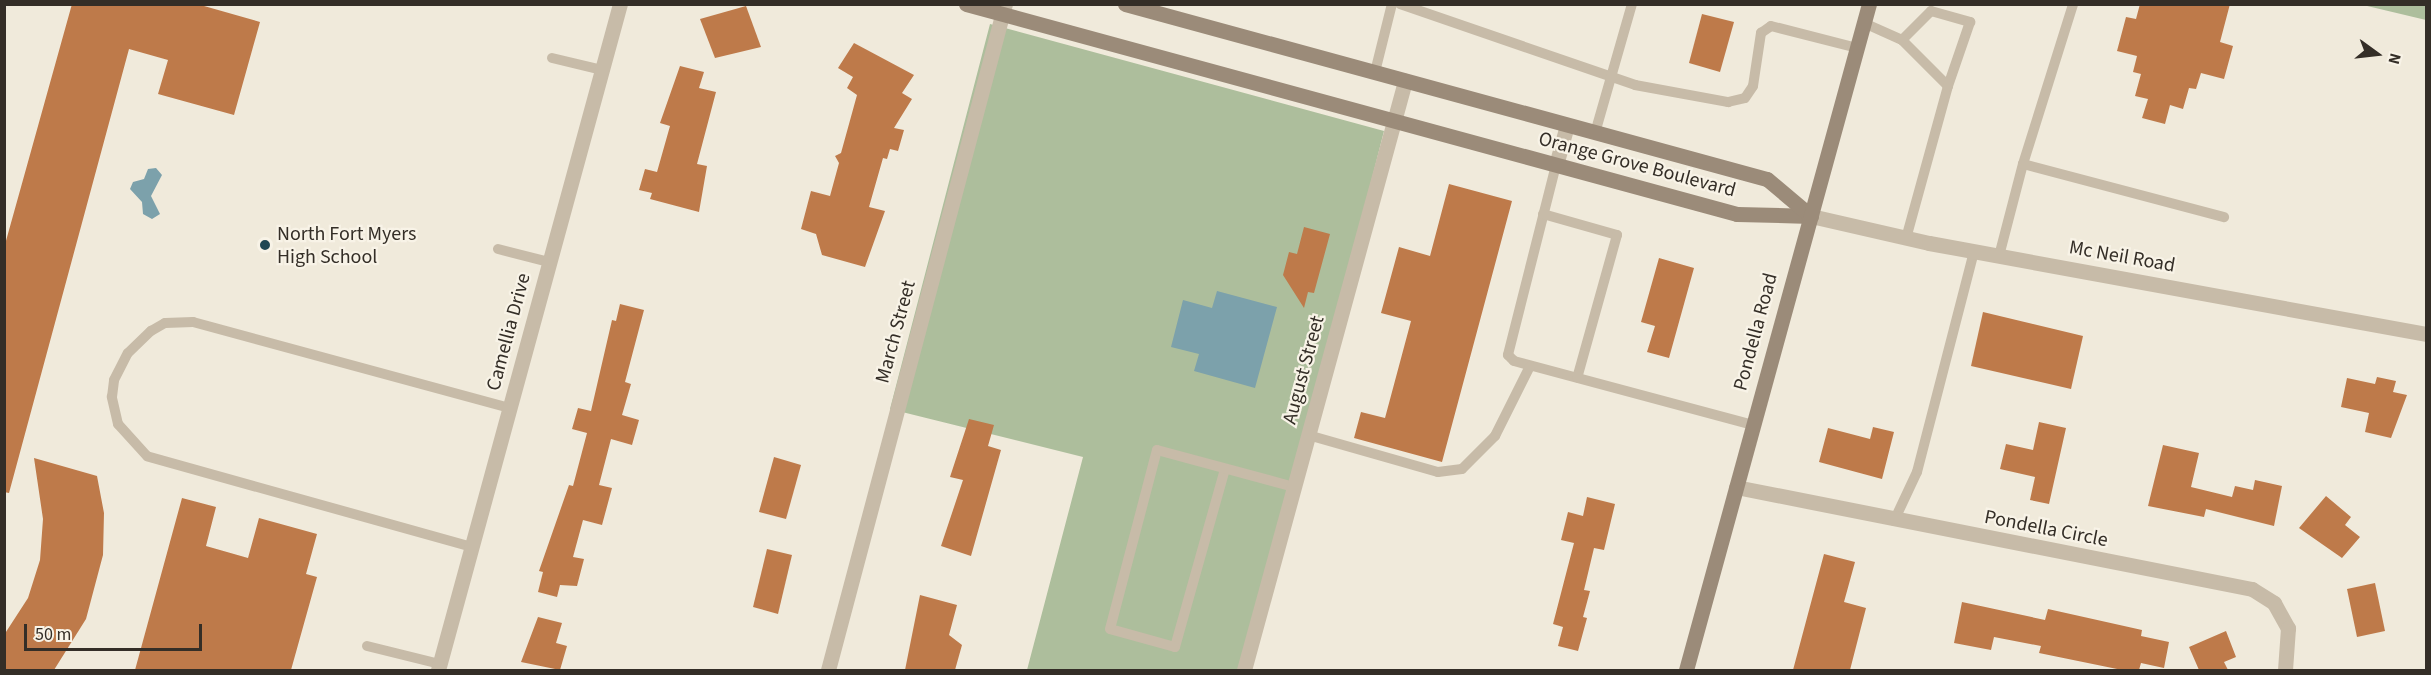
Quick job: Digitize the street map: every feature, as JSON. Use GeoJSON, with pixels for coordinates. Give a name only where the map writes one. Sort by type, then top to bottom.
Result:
{"type":"FeatureCollection","features":[{"type":"Feature","properties":{"kind":"street","name":"Camellia Drive"},"geometry":{"type":"LineString","coordinates":[[439,668],[620,4]]}},
{"type":"Feature","properties":{"kind":"street","name":"Orange Grove Boulevard"},"geometry":{"type":"LineString","coordinates":[[966,4],[1004,9],[1394,121],[1737,214],[1811,216]]}},
{"type":"Feature","properties":{"kind":"street","name":"Orange Grove Boulevard"},"geometry":{"type":"LineString","coordinates":[[1125,4],[1767,179],[1811,216]]}},
{"type":"Feature","properties":{"kind":"street","name":"Pondella Road"},"geometry":{"type":"LineString","coordinates":[[1686,670],[1869,4]]}},
{"type":"Feature","properties":{"kind":"street","name":"March Street"},"geometry":{"type":"LineString","coordinates":[[828,670],[1004,9]]}},
{"type":"Feature","properties":{"kind":"street","name":"August Street"},"geometry":{"type":"LineString","coordinates":[[1244,670],[1406,81]]}},
{"type":"Feature","properties":{"kind":"street"},"geometry":{"type":"LineString","coordinates":[[1556,165],[1567,125]]}},
{"type":"Feature","properties":{"kind":"street","name":"Mc Neil Road"},"geometry":{"type":"LineString","coordinates":[[1811,216],[1906,238],[2427,334]]}},
{"type":"Feature","properties":{"kind":"street","name":"Pondella Circle"},"geometry":{"type":"LineString","coordinates":[[1736,487],[1894,521],[2252,588],[2274,603],[2288,628],[2285,670]]}},
{"type":"Feature","properties":{"kind":"lane"},"geometry":{"type":"LineString","coordinates":[[1375,72],[1392,4]]}},
{"type":"Feature","properties":{"kind":"lane"},"geometry":{"type":"LineString","coordinates":[[1400,4],[1612,74],[1635,85],[1728,102],[1745,98],[1753,86],[1761,33],[1771,26],[1857,48]]}},
{"type":"Feature","properties":{"kind":"lane"},"geometry":{"type":"LineString","coordinates":[[1595,133],[1632,4]]}},
{"type":"Feature","properties":{"kind":"lane"},"geometry":{"type":"LineString","coordinates":[[2000,256],[2023,164],[2073,4]]}},
{"type":"Feature","properties":{"kind":"lane"},"geometry":{"type":"LineString","coordinates":[[1902,40],[1931,11],[1970,22],[1948,86],[1906,238]]}},
{"type":"Feature","properties":{"kind":"lane"},"geometry":{"type":"LineString","coordinates":[[1864,23],[1902,40],[1948,86]]}},
{"type":"Feature","properties":{"kind":"lane"},"geometry":{"type":"LineString","coordinates":[[552,58],[602,70]]}},
{"type":"Feature","properties":{"kind":"lane"},"geometry":{"type":"LineString","coordinates":[[2023,164],[2224,217]]}},
{"type":"Feature","properties":{"kind":"lane"},"geometry":{"type":"LineString","coordinates":[[1556,165],[1507,346],[1514,361],[1753,425]]}},
{"type":"Feature","properties":{"kind":"lane"},"geometry":{"type":"LineString","coordinates":[[1543,214],[1617,235],[1577,378]]}},
{"type":"Feature","properties":{"kind":"lane"},"geometry":{"type":"LineString","coordinates":[[498,249],[549,262]]}},
{"type":"Feature","properties":{"kind":"lane"},"geometry":{"type":"LineString","coordinates":[[1894,521],[1917,472],[1974,251]]}},
{"type":"Feature","properties":{"kind":"lane"},"geometry":{"type":"LineString","coordinates":[[472,547],[147,456],[118,424],[112,397],[114,380],[138,341],[165,323],[178,321],[510,408]]}},
{"type":"Feature","properties":{"kind":"lane"},"geometry":{"type":"LineString","coordinates":[[1308,435],[1438,472],[1462,470],[1495,436],[1530,366]]}},
{"type":"Feature","properties":{"kind":"lane"},"geometry":{"type":"LineString","coordinates":[[1225,469],[1175,647],[1110,629],[1157,450],[1294,488]]}},
{"type":"Feature","properties":{"kind":"lane"},"geometry":{"type":"LineString","coordinates":[[367,646],[439,668]]}},
{"type":"Feature","properties":{"kind":"green space"},"geometry":{"type":"Polygon","coordinates":[[[2363,5],[2426,5],[2426,20],[2363,5]]]}},
{"type":"Feature","properties":{"kind":"green space"},"geometry":{"type":"Polygon","coordinates":[[[990,24],[1384,131],[1247,670],[1027,670],[1083,457],[890,409],[990,24]]]}},
{"type":"Feature","properties":{"kind":"water"},"geometry":{"type":"Polygon","coordinates":[[[156,168],[162,175],[151,196],[160,214],[152,219],[143,214],[142,202],[130,189],[133,182],[144,179],[148,169],[156,168]]]}},
{"type":"Feature","properties":{"kind":"water"},"geometry":{"type":"Polygon","coordinates":[[[1217,291],[1277,307],[1255,388],[1194,371],[1199,354],[1171,347],[1183,300],[1212,308],[1217,291]]]}},
{"type":"Feature","properties":{"kind":"building"},"geometry":{"type":"Polygon","coordinates":[[[72,4],[197,4],[260,22],[234,115],[158,94],[168,60],[129,49],[9,493],[4,492],[4,248],[72,4]]]}},
{"type":"Feature","properties":{"kind":"building"},"geometry":{"type":"Polygon","coordinates":[[[2140,4],[2230,4],[2220,42],[2233,46],[2224,79],[2201,73],[2196,89],[2189,88],[2183,109],[2170,105],[2165,124],[2142,118],[2148,99],[2135,96],[2141,74],[2133,72],[2137,56],[2117,51],[2126,17],[2136,19],[2140,4]]]}},
{"type":"Feature","properties":{"kind":"building"},"geometry":{"type":"Polygon","coordinates":[[[746,6],[761,47],[715,58],[700,19],[746,6]]]}},
{"type":"Feature","properties":{"kind":"building"},"geometry":{"type":"Polygon","coordinates":[[[1702,14],[1734,22],[1720,72],[1689,63],[1702,14]]]}},
{"type":"Feature","properties":{"kind":"building"},"geometry":{"type":"Polygon","coordinates":[[[854,43],[914,75],[902,93],[912,99],[894,128],[904,130],[898,151],[890,149],[887,159],[883,158],[869,207],[885,211],[865,267],[822,255],[816,234],[801,229],[811,191],[830,196],[839,163],[835,156],[841,153],[857,95],[847,88],[853,77],[838,68],[854,43]]]}},
{"type":"Feature","properties":{"kind":"building"},"geometry":{"type":"Polygon","coordinates":[[[680,66],[704,72],[699,88],[716,92],[697,164],[707,166],[699,212],[650,199],[652,193],[639,190],[645,169],[657,172],[670,126],[660,123],[680,66]]]}},
{"type":"Feature","properties":{"kind":"building"},"geometry":{"type":"Polygon","coordinates":[[[1449,184],[1512,201],[1442,462],[1354,438],[1361,412],[1385,418],[1411,321],[1381,313],[1399,247],[1430,256],[1449,184]]]}},
{"type":"Feature","properties":{"kind":"building"},"geometry":{"type":"Polygon","coordinates":[[[1304,227],[1330,234],[1314,293],[1308,292],[1304,308],[1283,275],[1289,252],[1297,254],[1304,227]]]}},
{"type":"Feature","properties":{"kind":"building"},"geometry":{"type":"Polygon","coordinates":[[[1659,258],[1694,268],[1669,358],[1647,352],[1655,326],[1641,322],[1659,258]]]}},
{"type":"Feature","properties":{"kind":"building"},"geometry":{"type":"Polygon","coordinates":[[[620,304],[644,310],[625,382],[631,384],[622,415],[639,420],[632,445],[611,439],[599,485],[612,488],[602,525],[583,520],[573,557],[584,559],[577,586],[560,585],[557,597],[538,592],[543,572],[539,571],[569,485],[573,486],[587,433],[572,429],[578,408],[591,411],[612,320],[616,321],[620,304]]]}},
{"type":"Feature","properties":{"kind":"building"},"geometry":{"type":"Polygon","coordinates":[[[1983,312],[2083,336],[2071,389],[1971,366],[1983,312]]]}},
{"type":"Feature","properties":{"kind":"building"},"geometry":{"type":"Polygon","coordinates":[[[2377,377],[2396,381],[2393,392],[2407,395],[2391,438],[2365,432],[2369,413],[2341,407],[2347,378],[2375,384],[2377,377]]]}},
{"type":"Feature","properties":{"kind":"building"},"geometry":{"type":"Polygon","coordinates":[[[969,419],[994,425],[988,446],[1001,450],[971,556],[941,546],[963,480],[950,477],[969,419]]]}},
{"type":"Feature","properties":{"kind":"building"},"geometry":{"type":"Polygon","coordinates":[[[2039,422],[2066,428],[2049,504],[2030,500],[2035,477],[2000,469],[2006,444],[2033,450],[2039,422]]]}},
{"type":"Feature","properties":{"kind":"building"},"geometry":{"type":"Polygon","coordinates":[[[1873,427],[1894,432],[1882,479],[1819,462],[1828,428],[1870,439],[1873,427]]]}},
{"type":"Feature","properties":{"kind":"building"},"geometry":{"type":"Polygon","coordinates":[[[2163,445],[2199,453],[2191,487],[2232,497],[2235,486],[2253,490],[2255,480],[2282,486],[2274,526],[2206,509],[2204,517],[2148,506],[2163,445]]]}},
{"type":"Feature","properties":{"kind":"building"},"geometry":{"type":"Polygon","coordinates":[[[774,457],[801,465],[786,519],[759,512],[774,457]]]}},
{"type":"Feature","properties":{"kind":"building"},"geometry":{"type":"Polygon","coordinates":[[[34,458],[97,476],[104,513],[103,555],[86,619],[54,670],[4,670],[4,635],[28,598],[40,560],[43,519],[34,458]]]}},
{"type":"Feature","properties":{"kind":"building"},"geometry":{"type":"Polygon","coordinates":[[[2326,496],[2351,517],[2345,525],[2360,537],[2342,558],[2299,528],[2326,496]]]}},
{"type":"Feature","properties":{"kind":"building"},"geometry":{"type":"Polygon","coordinates":[[[1587,497],[1615,504],[1604,550],[1594,548],[1584,590],[1590,591],[1583,617],[1587,618],[1578,651],[1558,646],[1563,627],[1553,624],[1574,543],[1561,540],[1568,512],[1583,516],[1587,497]]]}},
{"type":"Feature","properties":{"kind":"building"},"geometry":{"type":"Polygon","coordinates":[[[182,498],[216,507],[206,546],[248,558],[259,518],[317,534],[306,574],[317,577],[291,670],[135,670],[182,498]]]}},
{"type":"Feature","properties":{"kind":"building"},"geometry":{"type":"Polygon","coordinates":[[[767,549],[792,555],[778,614],[753,607],[767,549]]]}},
{"type":"Feature","properties":{"kind":"building"},"geometry":{"type":"Polygon","coordinates":[[[1824,554],[1855,562],[1844,602],[1866,608],[1850,670],[1793,670],[1824,554]]]}},
{"type":"Feature","properties":{"kind":"building"},"geometry":{"type":"Polygon","coordinates":[[[2375,583],[2385,631],[2357,637],[2347,589],[2375,583]]]}},
{"type":"Feature","properties":{"kind":"building"},"geometry":{"type":"Polygon","coordinates":[[[920,595],[957,605],[949,635],[962,645],[955,670],[905,670],[920,595]]]}},
{"type":"Feature","properties":{"kind":"building"},"geometry":{"type":"Polygon","coordinates":[[[1962,602],[2045,620],[2048,609],[2142,630],[2141,636],[2169,642],[2164,668],[2141,663],[2139,670],[2122,670],[2039,653],[2041,646],[1994,637],[1991,650],[1954,643],[1962,602]]]}},
{"type":"Feature","properties":{"kind":"building"},"geometry":{"type":"Polygon","coordinates":[[[538,617],[562,623],[556,643],[567,646],[560,670],[521,662],[538,617]]]}},
{"type":"Feature","properties":{"kind":"building"},"geometry":{"type":"Polygon","coordinates":[[[2226,631],[2236,657],[2224,662],[2228,670],[2199,670],[2189,647],[2226,631]]]}},
{"type":"Feature","properties":{"kind":"place","name":"North Fort Myers High School"},"geometry":{"type":"Point","coordinates":[265,245]}}]}
